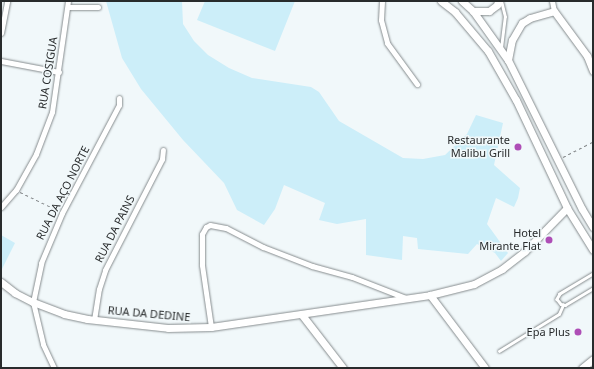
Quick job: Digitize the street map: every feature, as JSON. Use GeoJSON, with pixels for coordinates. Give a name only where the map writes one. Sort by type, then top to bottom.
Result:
{"type":"FeatureCollection","features":[{"type":"Feature","properties":{"kind":"street"},"geometry":{"type":"LineString","coordinates":[[1,33],[7,1]]}},
{"type":"Feature","properties":{"kind":"street"},"geometry":{"type":"LineString","coordinates":[[382,1],[381,20],[387,43],[417,84]]}},
{"type":"Feature","properties":{"kind":"street"},"geometry":{"type":"LineString","coordinates":[[441,1],[455,12],[488,51],[516,100],[567,208],[593,250]]}},
{"type":"Feature","properties":{"kind":"street"},"geometry":{"type":"LineString","coordinates":[[462,1],[473,11],[508,60],[557,160],[593,227]]}},
{"type":"Feature","properties":{"kind":"street"},"geometry":{"type":"LineString","coordinates":[[473,11],[489,11],[500,1]]}},
{"type":"Feature","properties":{"kind":"street"},"geometry":{"type":"LineString","coordinates":[[552,1],[554,11],[590,54],[593,71]]}},
{"type":"Feature","properties":{"kind":"street"},"geometry":{"type":"LineString","coordinates":[[68,4],[98,7]]}},
{"type":"Feature","properties":{"kind":"street","name":"RUA COSIGUA"},"geometry":{"type":"LineString","coordinates":[[1,207],[16,190],[36,154],[52,112],[68,4]]}},
{"type":"Feature","properties":{"kind":"street"},"geometry":{"type":"LineString","coordinates":[[508,60],[512,40],[522,23],[530,18],[554,11]]}},
{"type":"Feature","properties":{"kind":"street"},"geometry":{"type":"LineString","coordinates":[[488,51],[499,46]]}},
{"type":"Feature","properties":{"kind":"street"},"geometry":{"type":"LineString","coordinates":[[1,61],[59,72]]}},
{"type":"Feature","properties":{"kind":"street","name":"RUA DA AÇO NORTE"},"geometry":{"type":"LineString","coordinates":[[54,368],[42,338],[33,302],[41,263],[62,213],[119,105],[119,98]]}},
{"type":"Feature","properties":{"kind":"street","name":"RUA DA PAINS"},"geometry":{"type":"LineString","coordinates":[[94,320],[99,289],[105,270],[162,159],[162,150]]}},
{"type":"Feature","properties":{"kind":"street","name":"RUA DA DEDINE"},"geometry":{"type":"LineString","coordinates":[[1,282],[15,293],[64,314],[94,320],[168,328],[211,327],[302,315],[430,295],[474,284],[502,269],[525,251],[567,208]]}},
{"type":"Feature","properties":{"kind":"street"},"geometry":{"type":"LineString","coordinates":[[571,215],[582,209]]}},
{"type":"Feature","properties":{"kind":"street"},"geometry":{"type":"LineString","coordinates":[[211,327],[203,271],[202,234],[206,227],[216,225],[285,256],[407,298]]}},
{"type":"Feature","properties":{"kind":"street"},"geometry":{"type":"LineString","coordinates":[[430,295],[484,368]]}},
{"type":"Feature","properties":{"kind":"street"},"geometry":{"type":"LineString","coordinates":[[302,315],[343,368]]}},
{"type":"Feature","properties":{"kind":"street"},"geometry":{"type":"LineString","coordinates":[[582,368],[593,359]]}},
{"type":"Feature","properties":{"kind":"lane"},"geometry":{"type":"LineString","coordinates":[[499,46],[505,17],[500,1]]}},
{"type":"Feature","properties":{"kind":"lane"},"geometry":{"type":"LineString","coordinates":[[563,305],[557,299],[560,294],[593,274]]}},
{"type":"Feature","properties":{"kind":"lane"},"geometry":{"type":"LineString","coordinates":[[499,351],[559,314],[563,305],[593,288]]}},
{"type":"Feature","properties":{"kind":"path"},"geometry":{"type":"LineString","coordinates":[[557,160],[593,142]]}},
{"type":"Feature","properties":{"kind":"path"},"geometry":{"type":"LineString","coordinates":[[16,190],[62,213]]}},
{"type":"Feature","properties":{"kind":"shaded area"},"geometry":{"type":"Polygon","coordinates":[[[106,1],[182,1],[183,24],[194,41],[208,55],[229,68],[252,78],[311,87],[319,92],[339,121],[403,158],[423,159],[445,155],[467,134],[476,115],[503,123],[494,165],[520,188],[514,207],[496,198],[487,224],[508,253],[501,261],[495,253],[477,244],[468,254],[418,249],[417,238],[403,236],[402,260],[366,255],[366,219],[337,224],[319,220],[325,203],[284,185],[275,209],[264,225],[237,210],[224,183],[183,140],[141,89],[122,58],[106,1]]]}},
{"type":"Feature","properties":{"kind":"shaded area"},"geometry":{"type":"Polygon","coordinates":[[[205,1],[295,1],[275,51],[197,20],[205,1]]]}},
{"type":"Feature","properties":{"kind":"shaded area"},"geometry":{"type":"Polygon","coordinates":[[[1,235],[15,243],[1,271],[1,235]]]}},
{"type":"Feature","properties":{"kind":"place","name":"Restaurante Malibu Grill"},"geometry":{"type":"Point","coordinates":[518,147]}},
{"type":"Feature","properties":{"kind":"place","name":"Hotel Mirante Flat"},"geometry":{"type":"Point","coordinates":[549,240]}},
{"type":"Feature","properties":{"kind":"place","name":"Epa Plus"},"geometry":{"type":"Point","coordinates":[578,332]}}]}
